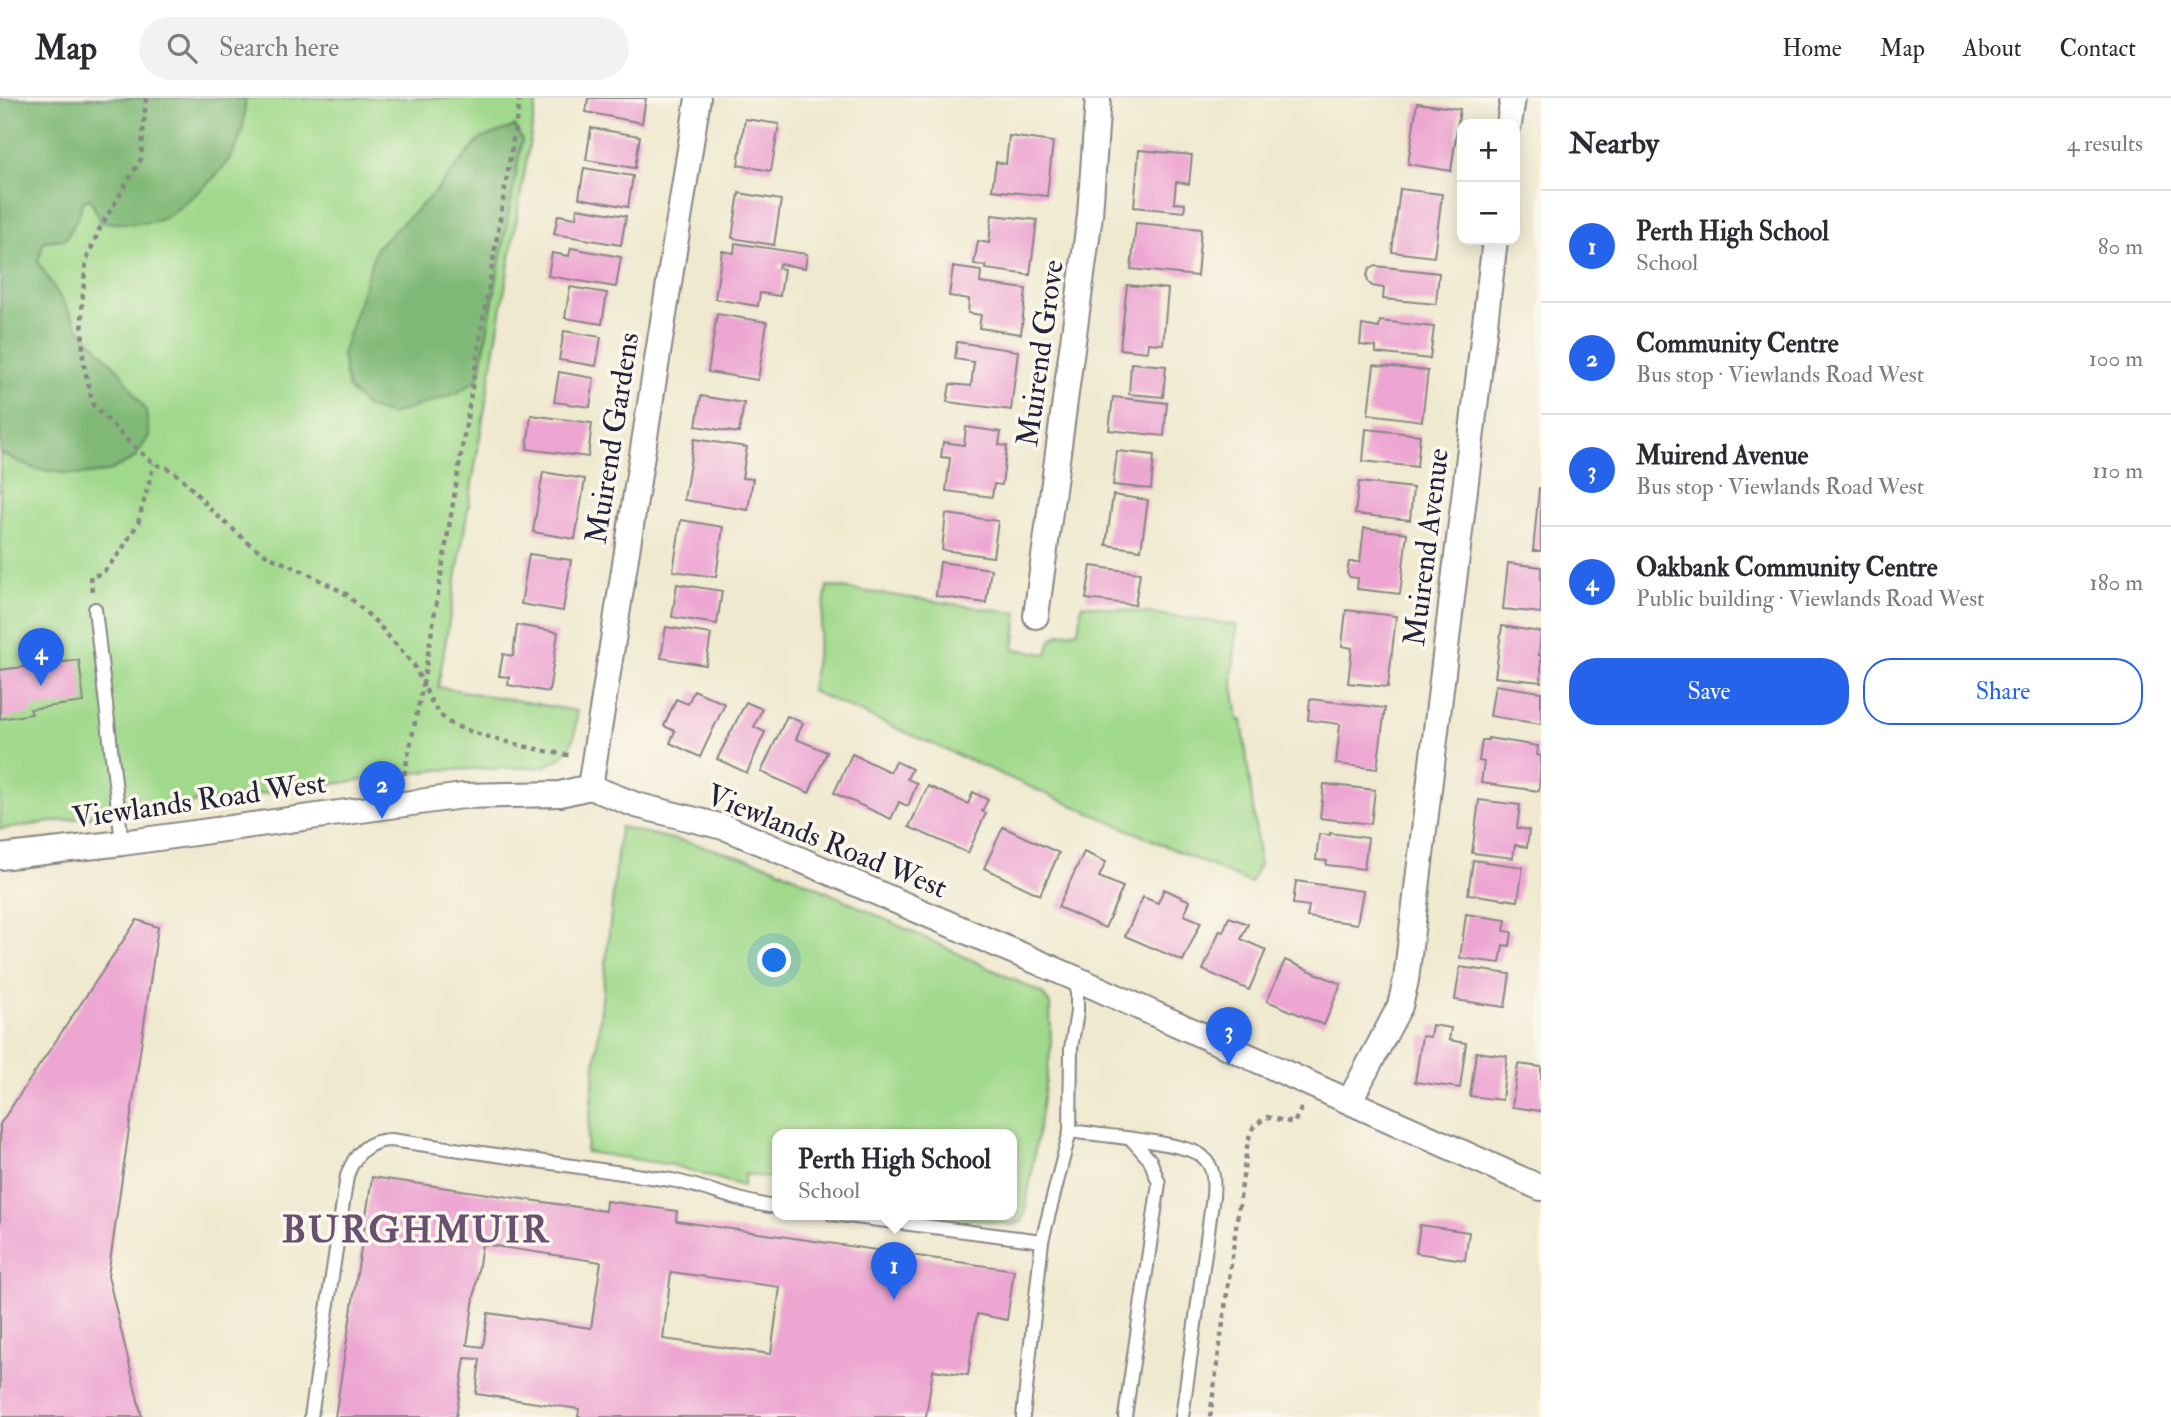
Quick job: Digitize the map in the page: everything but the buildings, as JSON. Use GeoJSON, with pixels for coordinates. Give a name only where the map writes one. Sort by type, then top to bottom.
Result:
{"type":"FeatureCollection","features":[{"type":"Feature","properties":{"kind":"street","name":"Muirend Gardens"},"geometry":{"type":"LineString","coordinates":[[590,787],[698,98]]}},
{"type":"Feature","properties":{"kind":"street","name":"Muirend Grove"},"geometry":{"type":"LineString","coordinates":[[1036,616],[1090,215],[1098,98]]}},
{"type":"Feature","properties":{"kind":"street"},"geometry":{"type":"LineString","coordinates":[[1510,119],[1513,98]]}},
{"type":"Feature","properties":{"kind":"street","name":"Muirend Avenue"},"geometry":{"type":"LineString","coordinates":[[1350,1100],[1399,1006],[1406,980],[1494,245]]}},
{"type":"Feature","properties":{"kind":"street","name":"Viewlands Road West"},"geometry":{"type":"LineString","coordinates":[[0,857],[463,796],[560,794],[590,787],[636,805],[727,828],[1077,979],[1541,1188]]}},
{"type":"Feature","properties":{"kind":"lane"},"geometry":{"type":"LineString","coordinates":[[95,609],[122,843]]}},
{"type":"Feature","properties":{"kind":"lane"},"geometry":{"type":"LineString","coordinates":[[1023,1417],[1042,1241],[1070,1131],[1071,1048],[1077,1013],[1077,979]]}},
{"type":"Feature","properties":{"kind":"lane"},"geometry":{"type":"LineString","coordinates":[[1070,1131],[1193,1150],[1203,1157],[1214,1174],[1182,1417]]}},
{"type":"Feature","properties":{"kind":"lane"},"geometry":{"type":"LineString","coordinates":[[311,1417],[347,1176],[364,1148],[380,1140],[671,1180],[692,1184],[740,1202],[772,1207]]}},
{"type":"Feature","properties":{"kind":"lane"},"geometry":{"type":"LineString","coordinates":[[1125,1417],[1159,1183],[1150,1160],[1132,1140]]}},
{"type":"Feature","properties":{"kind":"lane"},"geometry":{"type":"LineString","coordinates":[[879,1220],[1042,1241]]}},
{"type":"Feature","properties":{"kind":"path"},"geometry":{"type":"LineString","coordinates":[[146,98],[141,159],[100,228],[86,261],[82,303],[83,361],[93,405],[154,464],[181,477],[212,511],[252,546],[346,594],[377,623],[414,665],[441,715],[457,728],[550,753],[594,757]]}},
{"type":"Feature","properties":{"kind":"path"},"geometry":{"type":"LineString","coordinates":[[398,804],[423,684],[520,98]]}},
{"type":"Feature","properties":{"kind":"path"},"geometry":{"type":"LineString","coordinates":[[95,609],[90,576],[102,574],[121,551],[138,523],[154,464]]}},
{"type":"Feature","properties":{"kind":"path"},"geometry":{"type":"LineString","coordinates":[[1210,1417],[1248,1140],[1254,1126],[1267,1118],[1294,1123],[1314,1084]]}},
{"type":"Feature","properties":{"kind":"green space"},"geometry":{"type":"Polygon","coordinates":[[[0,98],[537,98],[438,687],[577,711],[575,734],[562,757],[544,767],[437,770],[0,829],[0,98]]]}},
{"type":"Feature","properties":{"kind":"green space"},"geometry":{"type":"Polygon","coordinates":[[[0,98],[245,98],[242,130],[231,157],[212,180],[171,214],[146,223],[101,222],[90,199],[83,201],[66,239],[44,241],[38,262],[80,329],[122,374],[146,411],[149,436],[135,458],[107,472],[79,475],[35,469],[0,453],[0,98]]]}},
{"type":"Feature","properties":{"kind":"green space"},"geometry":{"type":"Polygon","coordinates":[[[515,126],[522,140],[479,378],[457,393],[391,415],[366,407],[348,388],[342,355],[376,248],[434,193],[480,139],[515,126]]]}},
{"type":"Feature","properties":{"kind":"green space"},"geometry":{"type":"Polygon","coordinates":[[[827,586],[1018,613],[1014,649],[1047,654],[1051,640],[1060,634],[1078,631],[1082,604],[1237,625],[1232,677],[1238,720],[1242,720],[1260,864],[1250,883],[811,691],[827,586]]]}},
{"type":"Feature","properties":{"kind":"green space"},"geometry":{"type":"Polygon","coordinates":[[[620,827],[699,845],[772,866],[1042,993],[1050,1004],[1051,1048],[1025,1214],[1022,1222],[1013,1225],[979,1220],[1017,1220],[1017,1129],[772,1129],[772,1178],[745,1174],[743,1186],[672,1165],[586,1152],[620,827]]]}},
{"type":"Feature","properties":{"kind":"place","name":"Oakbank Community Centre"},"geometry":{"type":"Point","coordinates":[41,686]}},
{"type":"Feature","properties":{"kind":"place","name":"Community Centre"},"geometry":{"type":"Point","coordinates":[382,819]}},
{"type":"Feature","properties":{"kind":"place","name":"Muirend Avenue"},"geometry":{"type":"Point","coordinates":[1229,1065]}},
{"type":"Feature","properties":{"kind":"place","name":"Perth High School"},"geometry":{"type":"Point","coordinates":[894,1300]}},
{"type":"Feature","properties":{"kind":"district","name":"BURGHMUIR"},"geometry":{"type":"Point","coordinates":[416,1229]}}]}
